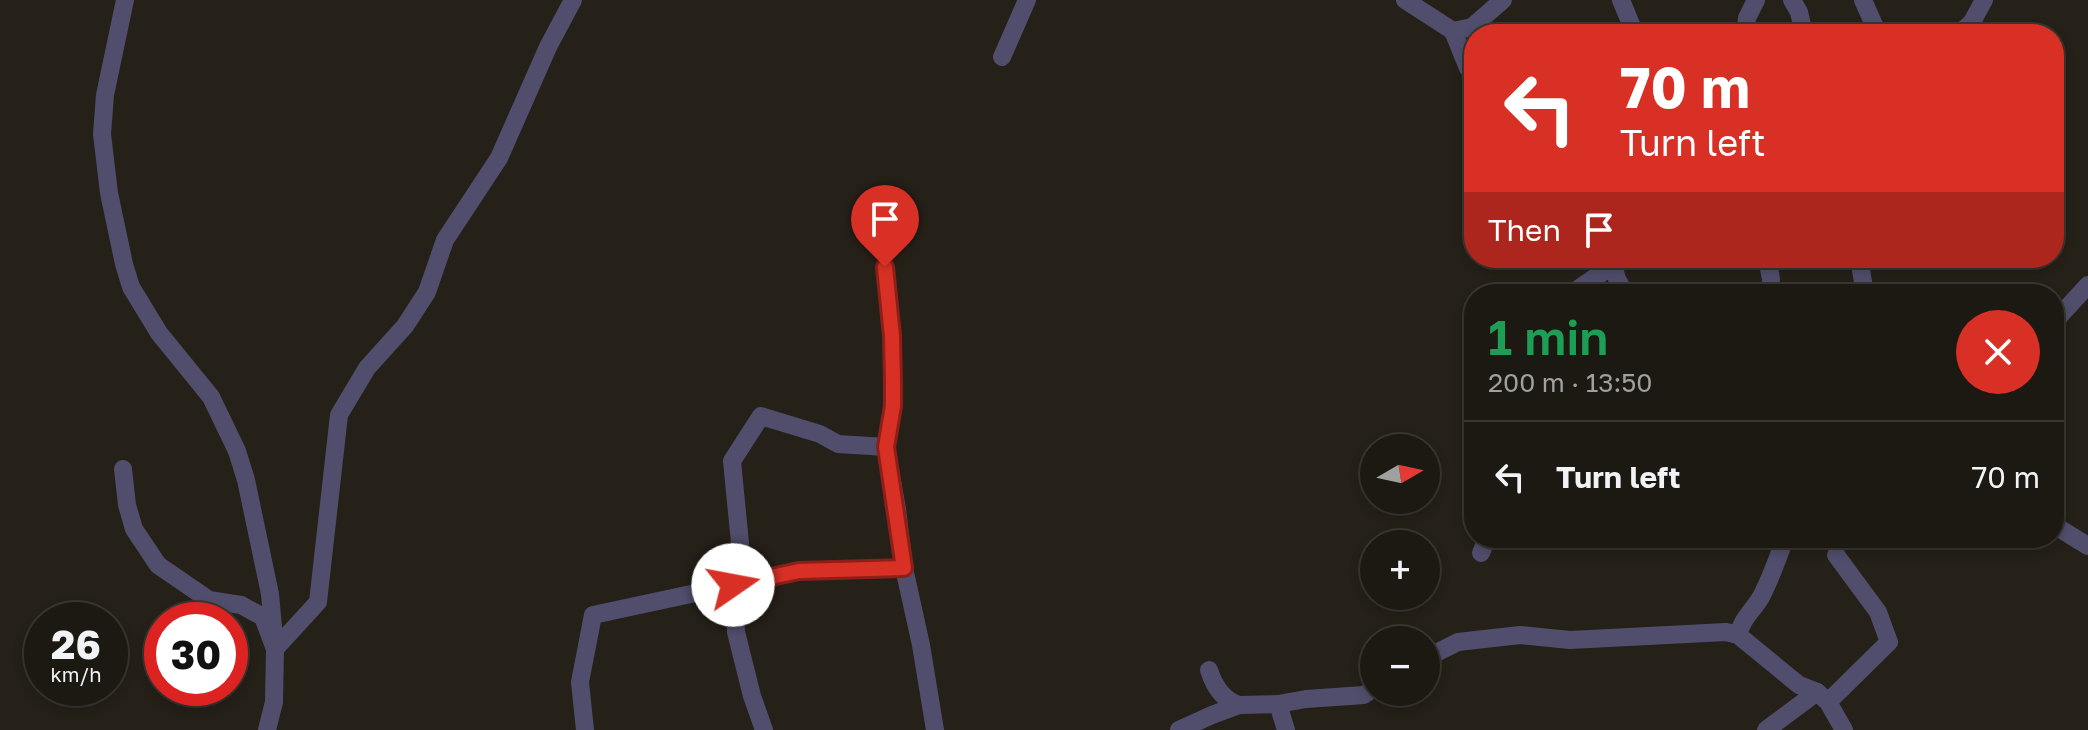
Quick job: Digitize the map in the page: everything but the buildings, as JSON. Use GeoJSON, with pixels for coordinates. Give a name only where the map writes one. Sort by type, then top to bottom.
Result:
{"type":"FeatureCollection","features":[{"type":"Feature","properties":{"kind":"street"},"geometry":{"type":"LineString","coordinates":[[125,0],[105,95],[102,134],[109,193],[131,287],[159,333],[211,397],[237,451],[246,480],[270,594],[275,649],[274,702],[267,730]]}},
{"type":"Feature","properties":{"kind":"street"},"geometry":{"type":"LineString","coordinates":[[275,649],[318,602],[339,415],[367,368],[405,326],[427,292],[445,240],[499,158],[548,47],[573,0]]}},
{"type":"Feature","properties":{"kind":"street"},"geometry":{"type":"LineString","coordinates":[[1002,57],[1027,0]]}},
{"type":"Feature","properties":{"kind":"street"},"geometry":{"type":"LineString","coordinates":[[1405,0],[1453,31],[1464,58]]}},
{"type":"Feature","properties":{"kind":"street"},"geometry":{"type":"LineString","coordinates":[[1475,24],[1503,0]]}},
{"type":"Feature","properties":{"kind":"street"},"geometry":{"type":"LineString","coordinates":[[1621,0],[1631,24]]}},
{"type":"Feature","properties":{"kind":"street"},"geometry":{"type":"LineString","coordinates":[[1746,24],[1756,0]]}},
{"type":"Feature","properties":{"kind":"street"},"geometry":{"type":"LineString","coordinates":[[1792,0],[1802,24]]}},
{"type":"Feature","properties":{"kind":"street"},"geometry":{"type":"LineString","coordinates":[[1863,0],[1874,24]]}},
{"type":"Feature","properties":{"kind":"street"},"geometry":{"type":"LineString","coordinates":[[1970,24],[1984,0]]}},
{"type":"Feature","properties":{"kind":"street"},"geometry":{"type":"LineString","coordinates":[[1453,31],[1464,29]]}},
{"type":"Feature","properties":{"kind":"street"},"geometry":{"type":"LineString","coordinates":[[885,267],[892,336],[893,392],[886,447],[904,568],[935,730]]}},
{"type":"Feature","properties":{"kind":"street"},"geometry":{"type":"LineString","coordinates":[[1584,284],[1604,268]]}},
{"type":"Feature","properties":{"kind":"street"},"geometry":{"type":"LineString","coordinates":[[2064,311],[2088,285]]}},
{"type":"Feature","properties":{"kind":"street"},"geometry":{"type":"LineString","coordinates":[[764,730],[736,632],[733,585],[740,543],[732,461],[761,416],[820,434],[838,444],[886,447]]}},
{"type":"Feature","properties":{"kind":"street"},"geometry":{"type":"LineString","coordinates":[[123,469],[127,505],[134,529],[158,565],[209,600],[241,605],[263,617],[275,649]]}},
{"type":"Feature","properties":{"kind":"street"},"geometry":{"type":"LineString","coordinates":[[2064,531],[2088,546]]}},
{"type":"Feature","properties":{"kind":"street"},"geometry":{"type":"LineString","coordinates":[[1738,635],[1742,622],[1765,589],[1781,548]]}},
{"type":"Feature","properties":{"kind":"street"},"geometry":{"type":"LineString","coordinates":[[1766,730],[1823,697],[1889,642],[1878,612],[1836,555]]}},
{"type":"Feature","properties":{"kind":"street"},"geometry":{"type":"LineString","coordinates":[[585,730],[580,682],[593,615],[799,571],[904,568]]}},
{"type":"Feature","properties":{"kind":"street"},"geometry":{"type":"LineString","coordinates":[[1440,651],[1458,642],[1520,635],[1570,640],[1726,632],[1738,635],[1799,685],[1823,697],[1844,730]]}},
{"type":"Feature","properties":{"kind":"street"},"geometry":{"type":"LineString","coordinates":[[1209,670],[1221,693],[1229,702],[1239,705],[1360,695]]}},
{"type":"Feature","properties":{"kind":"street"},"geometry":{"type":"LineString","coordinates":[[1278,704],[1286,730]]}},
{"type":"Feature","properties":{"kind":"street"},"geometry":{"type":"LineString","coordinates":[[1179,730],[1239,705]]}},
{"type":"Feature","properties":{"kind":"route"},"geometry":{"type":"LineString","coordinates":[[733,585],[799,571],[904,568],[886,447],[893,406],[893,383],[885,267]]}}]}
